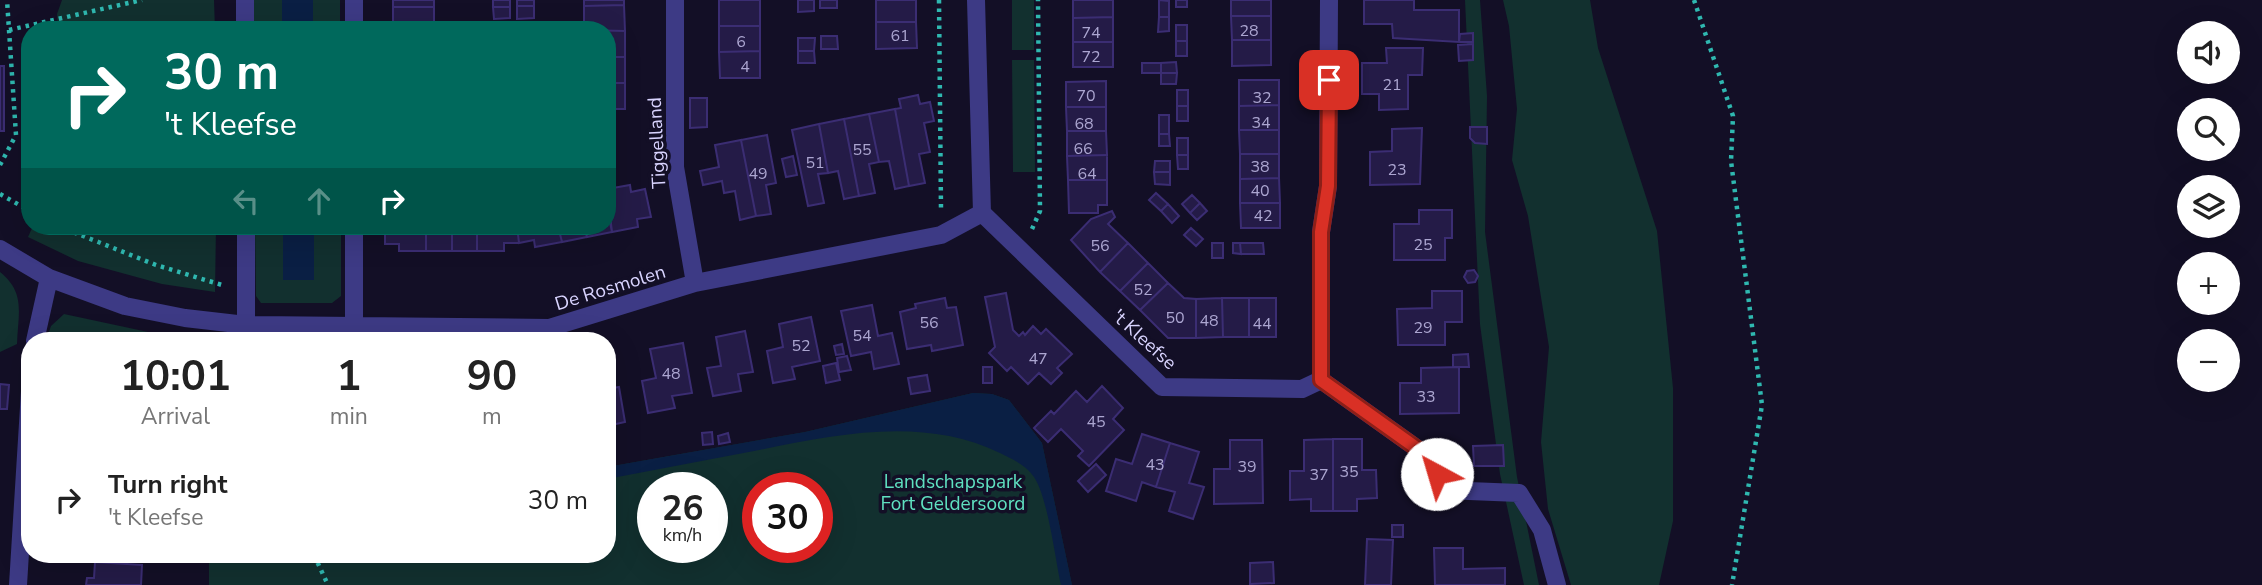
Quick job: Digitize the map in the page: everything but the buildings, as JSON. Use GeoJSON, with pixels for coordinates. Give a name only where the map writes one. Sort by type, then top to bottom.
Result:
{"type":"FeatureCollection","features":[{"type":"Feature","properties":{"kind":"street"},"geometry":{"type":"LineString","coordinates":[[244,0],[245,21]]}},
{"type":"Feature","properties":{"kind":"street"},"geometry":{"type":"LineString","coordinates":[[354,0],[354,21]]}},
{"type":"Feature","properties":{"kind":"street","name":"Tiggelland"},"geometry":{"type":"LineString","coordinates":[[675,0],[675,167],[695,284]]}},
{"type":"Feature","properties":{"kind":"street"},"geometry":{"type":"LineString","coordinates":[[976,0],[982,213]]}},
{"type":"Feature","properties":{"kind":"street"},"geometry":{"type":"LineString","coordinates":[[1329,0],[1328,186],[1321,232],[1321,380],[1429,457],[1444,490],[1519,493],[1542,530],[1558,585]]}},
{"type":"Feature","properties":{"kind":"street","name":"De Rosmolen"},"geometry":{"type":"LineString","coordinates":[[0,249],[49,278],[125,306],[185,318],[246,325],[550,328],[695,284],[941,235],[982,213]]}},
{"type":"Feature","properties":{"kind":"street","name":"'t Kleefse"},"geometry":{"type":"LineString","coordinates":[[982,213],[1162,387],[1302,389],[1321,380]]}},
{"type":"Feature","properties":{"kind":"street"},"geometry":{"type":"LineString","coordinates":[[246,235],[246,325]]}},
{"type":"Feature","properties":{"kind":"street"},"geometry":{"type":"LineString","coordinates":[[354,235],[354,325]]}},
{"type":"Feature","properties":{"kind":"street"},"geometry":{"type":"LineString","coordinates":[[37,332],[49,278]]}},
{"type":"Feature","properties":{"kind":"street"},"geometry":{"type":"LineString","coordinates":[[18,585],[21,536]]}},
{"type":"Feature","properties":{"kind":"path"},"geometry":{"type":"LineString","coordinates":[[0,166],[16,135],[7,0]]}},
{"type":"Feature","properties":{"kind":"path"},"geometry":{"type":"LineString","coordinates":[[49,21],[142,0]]}},
{"type":"Feature","properties":{"kind":"path"},"geometry":{"type":"LineString","coordinates":[[939,0],[941,235]]}},
{"type":"Feature","properties":{"kind":"path"},"geometry":{"type":"LineString","coordinates":[[1021,252],[1040,211],[1038,0]]}},
{"type":"Feature","properties":{"kind":"path"},"geometry":{"type":"LineString","coordinates":[[1694,0],[1733,116],[1731,161],[1762,405],[1732,585]]}},
{"type":"Feature","properties":{"kind":"path"},"geometry":{"type":"LineString","coordinates":[[9,30],[21,27]]}},
{"type":"Feature","properties":{"kind":"path"},"geometry":{"type":"LineString","coordinates":[[0,194],[21,206]]}},
{"type":"Feature","properties":{"kind":"path"},"geometry":{"type":"LineString","coordinates":[[81,235],[156,265],[246,293]]}},
{"type":"Feature","properties":{"kind":"path"},"geometry":{"type":"LineString","coordinates":[[318,563],[328,585]]}},
{"type":"Feature","properties":{"kind":"green space"},"geometry":{"type":"Polygon","coordinates":[[[62,0],[214,0],[215,21],[57,21],[62,0]]]}},
{"type":"Feature","properties":{"kind":"green space"},"geometry":{"type":"Polygon","coordinates":[[[253,0],[282,0],[282,21],[253,21],[253,0]]]}},
{"type":"Feature","properties":{"kind":"green space"},"geometry":{"type":"Polygon","coordinates":[[[313,0],[340,0],[340,21],[313,21],[313,0]]]}},
{"type":"Feature","properties":{"kind":"green space"},"geometry":{"type":"Polygon","coordinates":[[[1012,0],[1034,0],[1034,50],[1012,50],[1012,0]]]}},
{"type":"Feature","properties":{"kind":"green space"},"geometry":{"type":"Polygon","coordinates":[[[1465,0],[1480,0],[1487,96],[1485,232],[1517,477],[1539,585],[1524,585],[1500,474],[1480,324],[1465,0]]]}},
{"type":"Feature","properties":{"kind":"green space"},"geometry":{"type":"Polygon","coordinates":[[[1503,0],[1590,0],[1598,48],[1657,231],[1673,388],[1673,521],[1659,585],[1571,585],[1548,509],[1541,442],[1549,347],[1528,216],[1512,160],[1517,109],[1509,26],[1503,0]]]}},
{"type":"Feature","properties":{"kind":"green space"},"geometry":{"type":"Polygon","coordinates":[[[1012,60],[1034,60],[1035,172],[1013,172],[1012,60]]]}},
{"type":"Feature","properties":{"kind":"green space"},"geometry":{"type":"Polygon","coordinates":[[[216,235],[215,292],[162,284],[78,261],[28,237],[216,235]]]}},
{"type":"Feature","properties":{"kind":"green space"},"geometry":{"type":"Polygon","coordinates":[[[255,235],[283,235],[284,280],[314,280],[314,235],[341,235],[341,296],[332,303],[261,303],[256,296],[255,235]]]}},
{"type":"Feature","properties":{"kind":"green space"},"geometry":{"type":"Polygon","coordinates":[[[0,272],[14,288],[19,313],[17,344],[0,352],[0,272]]]}},
{"type":"Feature","properties":{"kind":"green space"},"geometry":{"type":"Polygon","coordinates":[[[64,314],[148,332],[49,332],[51,326],[64,314]]]}},
{"type":"Feature","properties":{"kind":"green space","name":"Landschapspark Fort Geldersoord"},"geometry":{"type":"Polygon","coordinates":[[[973,393],[992,394],[1009,400],[1042,443],[1072,585],[209,585],[209,563],[616,563],[616,465],[805,432],[973,393]]]}},
{"type":"Feature","properties":{"kind":"water"},"geometry":{"type":"Polygon","coordinates":[[[282,0],[313,0],[313,21],[282,21],[282,0]]]}},
{"type":"Feature","properties":{"kind":"water"},"geometry":{"type":"Polygon","coordinates":[[[283,235],[314,235],[314,280],[283,280],[283,235]]]}},
{"type":"Feature","properties":{"kind":"water"},"geometry":{"type":"Polygon","coordinates":[[[973,393],[992,394],[1009,400],[1042,443],[1072,585],[1061,585],[1043,499],[1034,477],[1019,463],[970,441],[940,434],[878,432],[815,439],[616,477],[616,465],[805,432],[973,393]]]}},
{"type":"Feature","properties":{"kind":"route"},"geometry":{"type":"LineString","coordinates":[[1329,80],[1328,186],[1321,232],[1321,380],[1429,457],[1437,474]]}}]}
